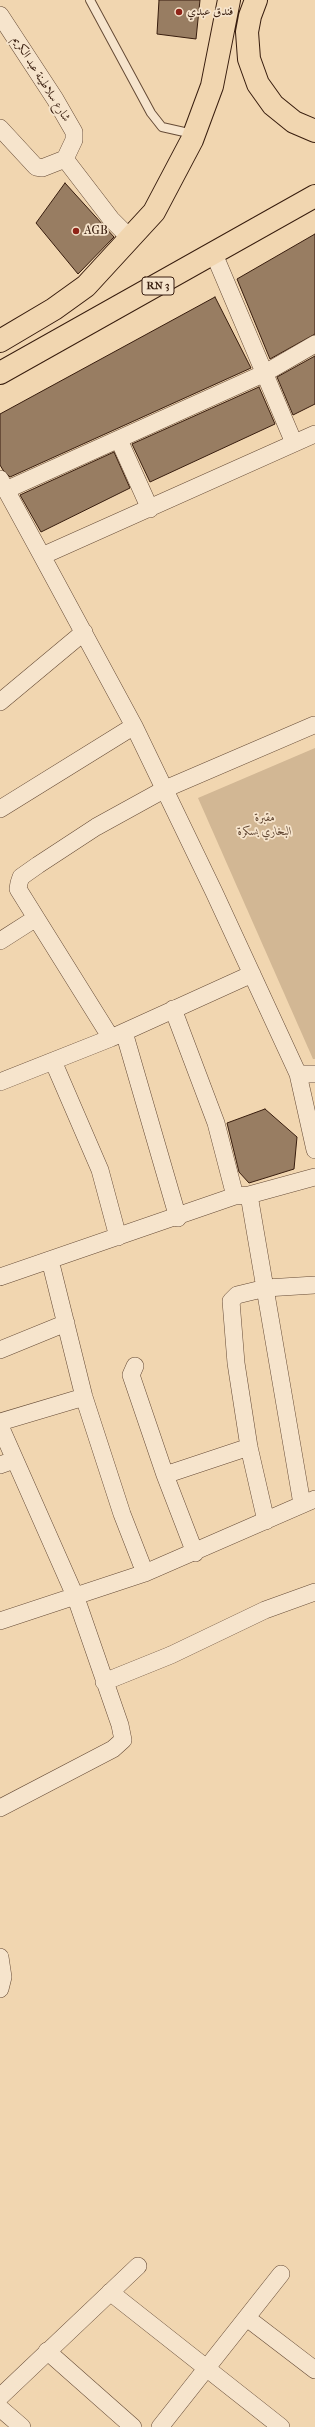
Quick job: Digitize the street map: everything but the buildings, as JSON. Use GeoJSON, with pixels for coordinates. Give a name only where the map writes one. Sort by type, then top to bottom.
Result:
{"type":"FeatureCollection","features":[{"type":"Feature","properties":{"kind":"main road"},"geometry":{"type":"LineString","coordinates":[[212,86],[228,0]]}},
{"type":"Feature","properties":{"kind":"main road"},"geometry":{"type":"LineString","coordinates":[[0,341],[54,309],[86,286],[154,212],[194,134],[212,86],[249,12]]}},
{"type":"Feature","properties":{"kind":"main road"},"geometry":{"type":"LineString","coordinates":[[249,12],[249,59],[258,84],[273,105],[294,122],[315,131]]}},
{"type":"Feature","properties":{"kind":"main road","name":"RN 3"},"geometry":{"type":"LineString","coordinates":[[0,373],[315,196]]}},
{"type":"Feature","properties":{"kind":"street","name":"شارع سلاطينة عبد الكريم"},"geometry":{"type":"LineString","coordinates":[[2,21],[55,100],[74,132],[71,147],[65,159]]}},
{"type":"Feature","properties":{"kind":"street"},"geometry":{"type":"LineString","coordinates":[[0,128],[36,167],[42,168],[65,159],[111,219],[130,239]]}},
{"type":"Feature","properties":{"kind":"street"},"geometry":{"type":"LineString","coordinates":[[214,254],[294,443]]}},
{"type":"Feature","properties":{"kind":"street"},"geometry":{"type":"LineString","coordinates":[[315,344],[265,373],[119,440],[3,484],[134,726],[252,974],[298,1074],[315,1150]]}},
{"type":"Feature","properties":{"kind":"street"},"geometry":{"type":"LineString","coordinates":[[42,556],[315,434]]}},
{"type":"Feature","properties":{"kind":"street"},"geometry":{"type":"LineString","coordinates":[[119,440],[150,509]]}},
{"type":"Feature","properties":{"kind":"street"},"geometry":{"type":"LineString","coordinates":[[0,702],[84,632]]}},
{"type":"Feature","properties":{"kind":"street"},"geometry":{"type":"LineString","coordinates":[[178,1218],[117,1035],[36,918],[18,889],[21,877],[96,827],[165,789],[314,725]]}},
{"type":"Feature","properties":{"kind":"street"},"geometry":{"type":"LineString","coordinates":[[0,810],[134,726]]}},
{"type":"Feature","properties":{"kind":"street"},"geometry":{"type":"LineString","coordinates":[[0,941],[36,918]]}},
{"type":"Feature","properties":{"kind":"street"},"geometry":{"type":"LineString","coordinates":[[0,1082],[117,1035],[252,974]]}},
{"type":"Feature","properties":{"kind":"street"},"geometry":{"type":"LineString","coordinates":[[0,1621],[76,1598],[145,1574],[309,1501],[266,1288],[242,1196],[173,1009]]}},
{"type":"Feature","properties":{"kind":"street"},"geometry":{"type":"LineString","coordinates":[[53,1061],[100,1170],[118,1237]]}},
{"type":"Feature","properties":{"kind":"street"},"geometry":{"type":"LineString","coordinates":[[298,1074],[315,1074]]}},
{"type":"Feature","properties":{"kind":"street"},"geometry":{"type":"LineString","coordinates":[[0,1276],[242,1196],[315,1177]]}},
{"type":"Feature","properties":{"kind":"street"},"geometry":{"type":"LineString","coordinates":[[50,1260],[84,1397],[122,1514],[145,1574]]}},
{"type":"Feature","properties":{"kind":"street"},"geometry":{"type":"LineString","coordinates":[[266,1520],[249,1448],[236,1363],[231,1301],[237,1296],[266,1288],[315,1285]]}},
{"type":"Feature","properties":{"kind":"street"},"geometry":{"type":"LineString","coordinates":[[0,1350],[66,1323]]}},
{"type":"Feature","properties":{"kind":"street"},"geometry":{"type":"LineString","coordinates":[[135,1366],[131,1375],[165,1475],[195,1553]]}},
{"type":"Feature","properties":{"kind":"street"},"geometry":{"type":"LineString","coordinates":[[0,1422],[84,1397]]}},
{"type":"Feature","properties":{"kind":"street"},"geometry":{"type":"LineString","coordinates":[[0,1426],[7,1463],[76,1598],[120,1725],[122,1735],[122,1743],[0,1808]]}},
{"type":"Feature","properties":{"kind":"street"},"geometry":{"type":"LineString","coordinates":[[165,1475],[249,1448]]}},
{"type":"Feature","properties":{"kind":"street"},"geometry":{"type":"LineString","coordinates":[[104,1682],[159,1661],[265,1610],[315,1592]]}},
{"type":"Feature","properties":{"kind":"street"},"geometry":{"type":"LineString","coordinates":[[0,1957],[3,1977],[0,1989]]}},
{"type":"Feature","properties":{"kind":"street"},"geometry":{"type":"LineString","coordinates":[[0,2397],[138,2266]]}},
{"type":"Feature","properties":{"kind":"street"},"geometry":{"type":"LineString","coordinates":[[160,2427],[207,2370],[282,2274]]}},
{"type":"Feature","properties":{"kind":"street"},"geometry":{"type":"LineString","coordinates":[[110,2292],[281,2427]]}},
{"type":"Feature","properties":{"kind":"street"},"geometry":{"type":"LineString","coordinates":[[247,2318],[315,2370]]}},
{"type":"Feature","properties":{"kind":"street"},"geometry":{"type":"LineString","coordinates":[[47,2351],[133,2427]]}},
{"type":"Feature","properties":{"kind":"street"},"geometry":{"type":"LineString","coordinates":[[0,2408],[22,2427]]}},
{"type":"Feature","properties":{"kind":"lane"},"geometry":{"type":"LineString","coordinates":[[90,0],[151,113],[162,127],[194,134]]}},
{"type":"Feature","properties":{"kind":"green space","name":"مقبرة البخاري بسكرة"},"geometry":{"type":"Polygon","coordinates":[[[315,748],[315,1059],[313,1059],[198,798],[315,748]]]}},
{"type":"Feature","properties":{"kind":"place","name":"فندق عبدي"},"geometry":{"type":"Point","coordinates":[179,12]}},
{"type":"Feature","properties":{"kind":"place","name":"AGB"},"geometry":{"type":"Point","coordinates":[76,231]}}]}
